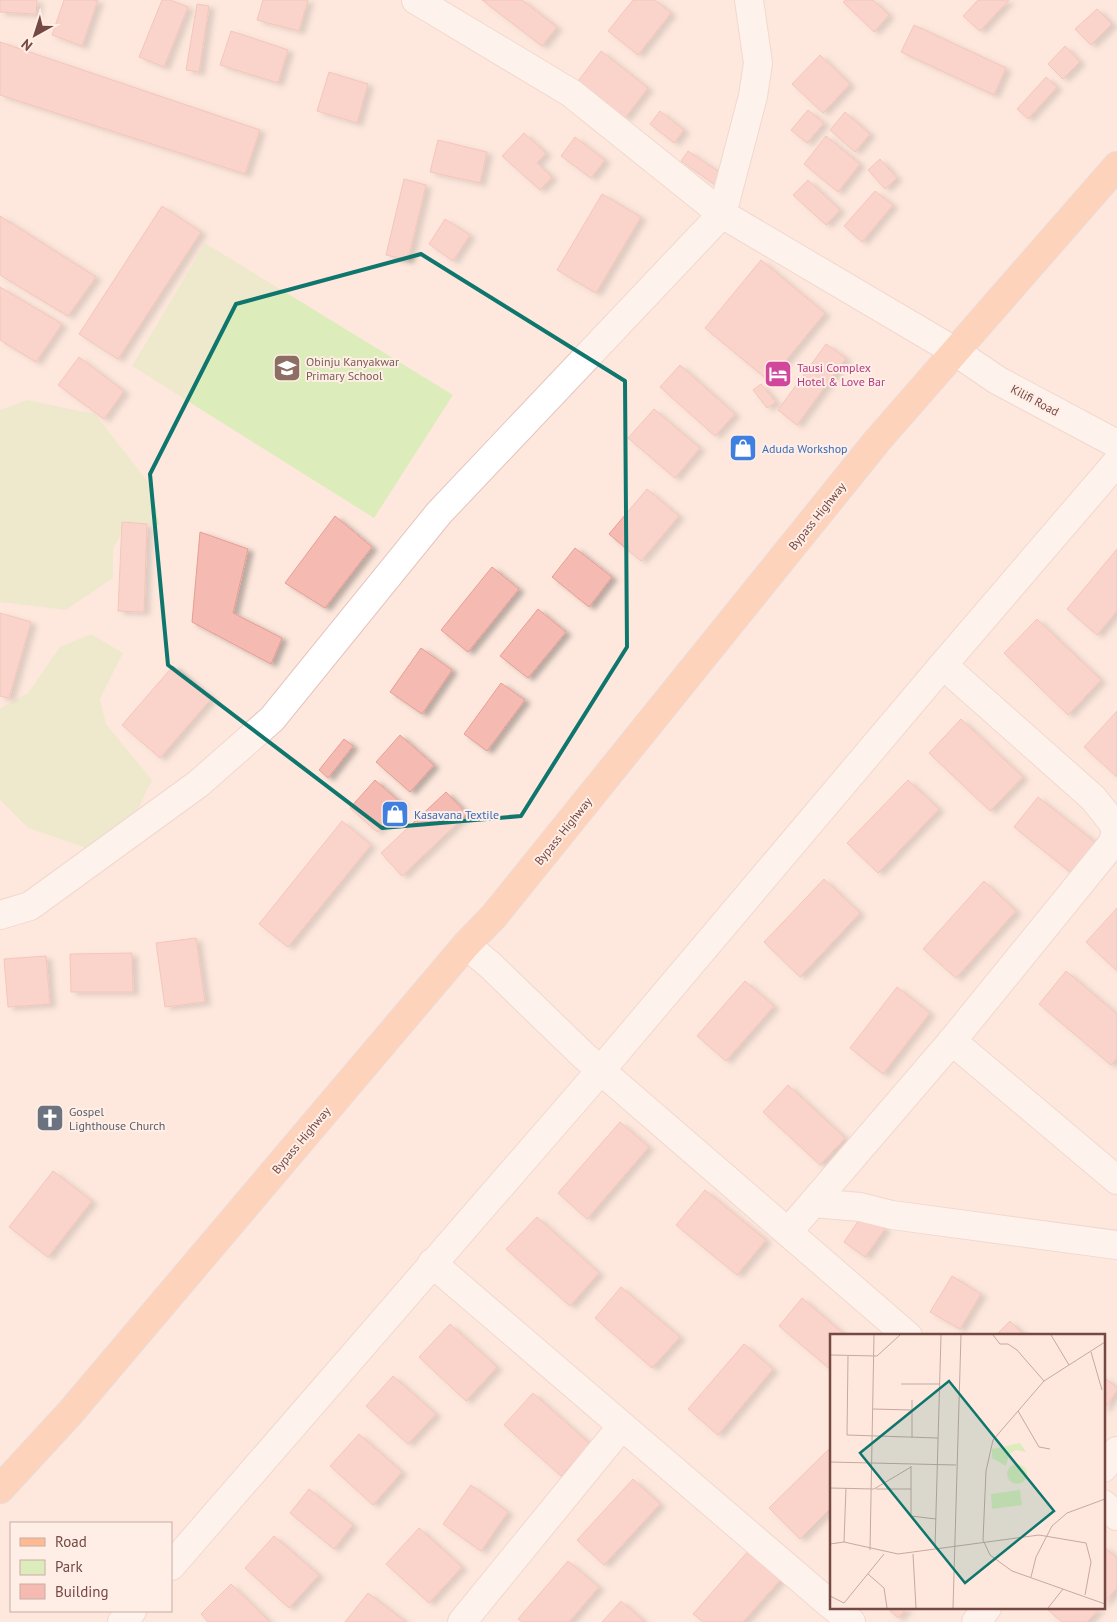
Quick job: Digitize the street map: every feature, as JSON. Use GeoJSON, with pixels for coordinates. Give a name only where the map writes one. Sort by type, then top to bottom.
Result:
{"type":"FeatureCollection","features":[{"type":"Feature","properties":{"kind":"main road","name":"Bypass Highway"},"geometry":{"type":"LineString","coordinates":[[0,1489],[70,1413],[466,945],[500,908],[877,441],[1117,166]]}},
{"type":"Feature","properties":{"kind":"street","name":"Kilifi Road"},"geometry":{"type":"LineString","coordinates":[[416,0],[571,93],[722,214],[956,352],[997,380],[1117,444]]}},
{"type":"Feature","properties":{"kind":"street"},"geometry":{"type":"LineString","coordinates":[[0,915],[30,906],[198,784],[272,719],[439,512],[722,214],[753,96],[758,63],[749,0]]}},
{"type":"Feature","properties":{"kind":"street"},"geometry":{"type":"LineString","coordinates":[[172,1565],[601,1070],[1117,462]]}},
{"type":"Feature","properties":{"kind":"street"},"geometry":{"type":"LineString","coordinates":[[788,1232],[952,1041],[1112,844],[1116,833],[1113,823],[1093,798],[943,665]]}},
{"type":"Feature","properties":{"kind":"street"},"geometry":{"type":"LineString","coordinates":[[466,945],[490,965],[601,1070],[906,1334]]}},
{"type":"Feature","properties":{"kind":"street"},"geometry":{"type":"LineString","coordinates":[[952,1041],[1117,1180]]}},
{"type":"Feature","properties":{"kind":"street"},"geometry":{"type":"LineString","coordinates":[[813,1203],[860,1207],[892,1215],[1117,1246]]}},
{"type":"Feature","properties":{"kind":"street"},"geometry":{"type":"LineString","coordinates":[[432,1263],[830,1604]]}},
{"type":"Feature","properties":{"kind":"street"},"geometry":{"type":"LineString","coordinates":[[462,1622],[622,1426]]}},
{"type":"Feature","properties":{"kind":"street"},"geometry":{"type":"LineString","coordinates":[[1104,1467],[1117,1452]]}},
{"type":"Feature","properties":{"kind":"street"},"geometry":{"type":"LineString","coordinates":[[1104,1505],[1117,1516]]}},
{"type":"Feature","properties":{"kind":"street"},"geometry":{"type":"LineString","coordinates":[[837,1610],[851,1622]]}},
{"type":"Feature","properties":{"kind":"street"},"geometry":{"type":"LineString","coordinates":[[976,1622],[985,1610]]}},
{"type":"Feature","properties":{"kind":"street"},"geometry":{"type":"LineString","coordinates":[[122,1622],[131,1612]]}},
{"type":"Feature","properties":{"kind":"highlighted area"},"geometry":{"type":"Polygon","coordinates":[[[421,254],[625,381],[627,647],[521,816],[382,828],[168,665],[150,474],[236,304],[421,254]]]}},
{"type":"Feature","properties":{"kind":"green space"},"geometry":{"type":"Polygon","coordinates":[[[205,243],[453,395],[374,518],[132,366],[205,243]]]}},
{"type":"Feature","properties":{"kind":"green space"},"geometry":{"type":"Polygon","coordinates":[[[27,400],[95,414],[152,487],[159,525],[128,523],[113,549],[113,578],[66,610],[0,602],[0,410],[27,400]]]}},
{"type":"Feature","properties":{"kind":"green space"},"geometry":{"type":"Polygon","coordinates":[[[91,634],[123,653],[100,699],[106,724],[152,780],[130,826],[92,850],[28,828],[0,800],[0,708],[28,693],[60,647],[91,634]]]}},
{"type":"Feature","properties":{"kind":"building"},"geometry":{"type":"Polygon","coordinates":[[[0,0],[37,0],[36,14],[0,12],[0,0]]]}},
{"type":"Feature","properties":{"kind":"building"},"geometry":{"type":"Polygon","coordinates":[[[64,0],[98,0],[82,46],[52,35],[64,0]]]}},
{"type":"Feature","properties":{"kind":"building"},"geometry":{"type":"Polygon","coordinates":[[[162,0],[170,0],[188,7],[164,67],[139,57],[162,0]]]}},
{"type":"Feature","properties":{"kind":"building"},"geometry":{"type":"Polygon","coordinates":[[[263,0],[308,0],[299,31],[257,20],[263,0]]]}},
{"type":"Feature","properties":{"kind":"building"},"geometry":{"type":"Polygon","coordinates":[[[482,0],[522,0],[557,27],[542,46],[482,0]]]}},
{"type":"Feature","properties":{"kind":"building"},"geometry":{"type":"Polygon","coordinates":[[[633,0],[655,0],[671,13],[638,55],[608,31],[633,0]]]}},
{"type":"Feature","properties":{"kind":"building"},"geometry":{"type":"Polygon","coordinates":[[[846,0],[873,0],[889,15],[874,32],[843,2],[846,0]]]}},
{"type":"Feature","properties":{"kind":"building"},"geometry":{"type":"Polygon","coordinates":[[[978,0],[1009,0],[980,31],[963,16],[978,0]]]}},
{"type":"Feature","properties":{"kind":"building"},"geometry":{"type":"Polygon","coordinates":[[[197,4],[209,6],[199,72],[186,70],[197,4]]]}},
{"type":"Feature","properties":{"kind":"building"},"geometry":{"type":"Polygon","coordinates":[[[1097,9],[1112,24],[1091,45],[1075,29],[1097,9]]]}},
{"type":"Feature","properties":{"kind":"building"},"geometry":{"type":"Polygon","coordinates":[[[914,25],[1006,68],[994,95],[901,52],[914,25]]]}},
{"type":"Feature","properties":{"kind":"building"},"geometry":{"type":"Polygon","coordinates":[[[231,31],[288,50],[278,83],[220,65],[231,31]]]}},
{"type":"Feature","properties":{"kind":"building"},"geometry":{"type":"Polygon","coordinates":[[[0,42],[260,130],[245,174],[0,95],[0,42]]]}},
{"type":"Feature","properties":{"kind":"building"},"geometry":{"type":"Polygon","coordinates":[[[1065,46],[1080,62],[1063,79],[1048,64],[1065,46]]]}},
{"type":"Feature","properties":{"kind":"building"},"geometry":{"type":"Polygon","coordinates":[[[601,51],[648,88],[625,118],[578,81],[601,51]]]}},
{"type":"Feature","properties":{"kind":"building"},"geometry":{"type":"Polygon","coordinates":[[[820,55],[850,84],[823,113],[792,84],[820,55]]]}},
{"type":"Feature","properties":{"kind":"building"},"geometry":{"type":"Polygon","coordinates":[[[329,72],[368,84],[357,123],[317,111],[329,72]]]}},
{"type":"Feature","properties":{"kind":"building"},"geometry":{"type":"Polygon","coordinates":[[[1046,77],[1057,87],[1028,119],[1017,109],[1046,77]]]}},
{"type":"Feature","properties":{"kind":"building"},"geometry":{"type":"Polygon","coordinates":[[[808,110],[824,123],[807,143],[791,130],[808,110]]]}},
{"type":"Feature","properties":{"kind":"building"},"geometry":{"type":"Polygon","coordinates":[[[660,111],[684,130],[674,143],[650,124],[660,111]]]}},
{"type":"Feature","properties":{"kind":"building"},"geometry":{"type":"Polygon","coordinates":[[[845,112],[870,134],[855,152],[830,130],[845,112]]]}},
{"type":"Feature","properties":{"kind":"building"},"geometry":{"type":"Polygon","coordinates":[[[524,133],[546,153],[537,163],[552,177],[540,190],[502,156],[524,133]]]}},
{"type":"Feature","properties":{"kind":"building"},"geometry":{"type":"Polygon","coordinates":[[[826,136],[860,164],[838,192],[804,164],[826,136]]]}},
{"type":"Feature","properties":{"kind":"building"},"geometry":{"type":"Polygon","coordinates":[[[575,137],[605,160],[591,178],[561,156],[575,137]]]}},
{"type":"Feature","properties":{"kind":"building"},"geometry":{"type":"Polygon","coordinates":[[[438,140],[487,152],[480,183],[430,172],[438,140]]]}},
{"type":"Feature","properties":{"kind":"building"},"geometry":{"type":"Polygon","coordinates":[[[688,151],[728,178],[721,189],[681,161],[688,151]]]}},
{"type":"Feature","properties":{"kind":"building"},"geometry":{"type":"Polygon","coordinates":[[[880,159],[897,178],[885,189],[868,170],[880,159]]]}},
{"type":"Feature","properties":{"kind":"building"},"geometry":{"type":"Polygon","coordinates":[[[404,179],[426,185],[408,260],[386,255],[404,179]]]}},
{"type":"Feature","properties":{"kind":"building"},"geometry":{"type":"Polygon","coordinates":[[[808,180],[840,210],[826,225],[793,195],[808,180]]]}},
{"type":"Feature","properties":{"kind":"building"},"geometry":{"type":"Polygon","coordinates":[[[875,191],[893,205],[862,242],[844,226],[875,191]]]}},
{"type":"Feature","properties":{"kind":"building"},"geometry":{"type":"Polygon","coordinates":[[[602,194],[641,217],[596,293],[557,270],[602,194]]]}},
{"type":"Feature","properties":{"kind":"building"},"geometry":{"type":"Polygon","coordinates":[[[162,206],[201,232],[118,359],[79,334],[162,206]]]}},
{"type":"Feature","properties":{"kind":"building"},"geometry":{"type":"Polygon","coordinates":[[[0,216],[96,277],[68,316],[0,275],[0,216]]]}},
{"type":"Feature","properties":{"kind":"building"},"geometry":{"type":"Polygon","coordinates":[[[445,219],[470,235],[453,261],[429,244],[445,219]]]}},
{"type":"Feature","properties":{"kind":"building"},"geometry":{"type":"Polygon","coordinates":[[[761,260],[825,313],[769,381],[705,328],[761,260]]]}},
{"type":"Feature","properties":{"kind":"building"},"geometry":{"type":"Polygon","coordinates":[[[0,287],[62,324],[36,362],[0,340],[0,287]]]}},
{"type":"Feature","properties":{"kind":"building"},"geometry":{"type":"Polygon","coordinates":[[[826,344],[846,358],[797,425],[778,410],[826,344]]]}},
{"type":"Feature","properties":{"kind":"building"},"geometry":{"type":"Polygon","coordinates":[[[79,357],[124,391],[104,419],[58,385],[79,357]]]}},
{"type":"Feature","properties":{"kind":"building"},"geometry":{"type":"Polygon","coordinates":[[[680,365],[735,414],[715,436],[660,387],[680,365]]]}},
{"type":"Feature","properties":{"kind":"building"},"geometry":{"type":"Polygon","coordinates":[[[761,384],[776,402],[767,408],[753,390],[761,384]]]}},
{"type":"Feature","properties":{"kind":"building"},"geometry":{"type":"Polygon","coordinates":[[[654,409],[700,448],[675,478],[628,438],[654,409]]]}},
{"type":"Feature","properties":{"kind":"building"},"geometry":{"type":"Polygon","coordinates":[[[647,489],[679,516],[641,561],[609,534],[647,489]]]}},
{"type":"Feature","properties":{"kind":"building"},"geometry":{"type":"Polygon","coordinates":[[[335,516],[372,547],[325,608],[285,583],[335,516]]]}},
{"type":"Feature","properties":{"kind":"building"},"geometry":{"type":"Polygon","coordinates":[[[122,522],[147,524],[144,612],[118,611],[122,522]]]}},
{"type":"Feature","properties":{"kind":"building"},"geometry":{"type":"Polygon","coordinates":[[[200,532],[248,549],[233,613],[282,638],[271,664],[192,622],[200,532]]]}},
{"type":"Feature","properties":{"kind":"building"},"geometry":{"type":"Polygon","coordinates":[[[575,548],[612,577],[589,607],[552,577],[575,548]]]}},
{"type":"Feature","properties":{"kind":"building"},"geometry":{"type":"Polygon","coordinates":[[[1117,549],[1117,611],[1097,635],[1067,609],[1117,549]]]}},
{"type":"Feature","properties":{"kind":"building"},"geometry":{"type":"Polygon","coordinates":[[[492,567],[519,589],[468,652],[441,630],[492,567]]]}},
{"type":"Feature","properties":{"kind":"building"},"geometry":{"type":"Polygon","coordinates":[[[538,609],[566,632],[528,678],[500,656],[538,609]]]}},
{"type":"Feature","properties":{"kind":"building"},"geometry":{"type":"Polygon","coordinates":[[[0,613],[31,622],[9,698],[0,696],[0,613]]]}},
{"type":"Feature","properties":{"kind":"building"},"geometry":{"type":"Polygon","coordinates":[[[1037,619],[1101,680],[1068,715],[1004,653],[1037,619]]]}},
{"type":"Feature","properties":{"kind":"building"},"geometry":{"type":"Polygon","coordinates":[[[421,648],[452,670],[422,714],[390,692],[421,648]]]}},
{"type":"Feature","properties":{"kind":"building"},"geometry":{"type":"Polygon","coordinates":[[[173,666],[211,699],[160,758],[122,725],[173,666]]]}},
{"type":"Feature","properties":{"kind":"building"},"geometry":{"type":"Polygon","coordinates":[[[501,683],[525,700],[487,751],[464,734],[501,683]]]}},
{"type":"Feature","properties":{"kind":"building"},"geometry":{"type":"Polygon","coordinates":[[[1117,711],[1117,777],[1084,747],[1117,711]]]}},
{"type":"Feature","properties":{"kind":"building"},"geometry":{"type":"Polygon","coordinates":[[[961,719],[1023,777],[990,811],[929,753],[961,719]]]}},
{"type":"Feature","properties":{"kind":"building"},"geometry":{"type":"Polygon","coordinates":[[[400,735],[434,765],[410,792],[376,762],[400,735]]]}},
{"type":"Feature","properties":{"kind":"building"},"geometry":{"type":"Polygon","coordinates":[[[344,739],[353,746],[328,778],[319,770],[344,739]]]}},
{"type":"Feature","properties":{"kind":"building"},"geometry":{"type":"Polygon","coordinates":[[[375,780],[402,804],[377,832],[350,808],[375,780]]]}},
{"type":"Feature","properties":{"kind":"building"},"geometry":{"type":"Polygon","coordinates":[[[908,780],[939,809],[878,873],[847,843],[908,780]]]}},
{"type":"Feature","properties":{"kind":"building"},"geometry":{"type":"Polygon","coordinates":[[[446,792],[467,814],[402,876],[381,853],[446,792]]]}},
{"type":"Feature","properties":{"kind":"building"},"geometry":{"type":"Polygon","coordinates":[[[1038,797],[1100,846],[1075,876],[1014,827],[1038,797]]]}},
{"type":"Feature","properties":{"kind":"building"},"geometry":{"type":"Polygon","coordinates":[[[342,821],[371,845],[288,947],[259,924],[342,821]]]}},
{"type":"Feature","properties":{"kind":"building"},"geometry":{"type":"Polygon","coordinates":[[[824,879],[860,913],[800,977],[764,942],[824,879]]]}},
{"type":"Feature","properties":{"kind":"building"},"geometry":{"type":"Polygon","coordinates":[[[984,881],[1016,911],[956,978],[923,949],[984,881]]]}},
{"type":"Feature","properties":{"kind":"building"},"geometry":{"type":"Polygon","coordinates":[[[1117,908],[1117,971],[1086,942],[1117,908]]]}},
{"type":"Feature","properties":{"kind":"building"},"geometry":{"type":"Polygon","coordinates":[[[196,938],[205,1002],[165,1007],[156,943],[196,938]]]}},
{"type":"Feature","properties":{"kind":"building"},"geometry":{"type":"Polygon","coordinates":[[[132,953],[133,992],[71,992],[70,954],[132,953]]]}},
{"type":"Feature","properties":{"kind":"building"},"geometry":{"type":"Polygon","coordinates":[[[46,956],[50,1004],[8,1007],[4,959],[46,956]]]}},
{"type":"Feature","properties":{"kind":"building"},"geometry":{"type":"Polygon","coordinates":[[[1066,971],[1117,1014],[1117,1058],[1111,1065],[1039,1004],[1066,971]]]}},
{"type":"Feature","properties":{"kind":"building"},"geometry":{"type":"Polygon","coordinates":[[[745,981],[774,1006],[726,1061],[697,1036],[745,981]]]}},
{"type":"Feature","properties":{"kind":"building"},"geometry":{"type":"Polygon","coordinates":[[[897,987],[930,1013],[883,1074],[850,1048],[897,987]]]}},
{"type":"Feature","properties":{"kind":"building"},"geometry":{"type":"Polygon","coordinates":[[[788,1085],[845,1138],[820,1165],[763,1112],[788,1085]]]}},
{"type":"Feature","properties":{"kind":"building"},"geometry":{"type":"Polygon","coordinates":[[[620,1122],[649,1147],[587,1219],[558,1193],[620,1122]]]}},
{"type":"Feature","properties":{"kind":"building"},"geometry":{"type":"Polygon","coordinates":[[[53,1171],[92,1201],[48,1257],[9,1227],[53,1171]]]}},
{"type":"Feature","properties":{"kind":"building"},"geometry":{"type":"Polygon","coordinates":[[[705,1190],[766,1240],[737,1275],[676,1225],[705,1190]]]}},
{"type":"Feature","properties":{"kind":"building"},"geometry":{"type":"Polygon","coordinates":[[[863,1214],[885,1229],[865,1257],[844,1242],[863,1214]]]}},
{"type":"Feature","properties":{"kind":"building"},"geometry":{"type":"Polygon","coordinates":[[[537,1217],[599,1273],[570,1306],[506,1249],[537,1217]]]}},
{"type":"Feature","properties":{"kind":"building"},"geometry":{"type":"Polygon","coordinates":[[[952,1276],[981,1294],[960,1329],[930,1312],[952,1276]]]}},
{"type":"Feature","properties":{"kind":"building"},"geometry":{"type":"Polygon","coordinates":[[[621,1287],[680,1337],[652,1368],[595,1318],[621,1287]]]}},
{"type":"Feature","properties":{"kind":"building"},"geometry":{"type":"Polygon","coordinates":[[[802,1298],[844,1334],[830,1334],[830,1369],[779,1326],[802,1298]]]}},
{"type":"Feature","properties":{"kind":"building"},"geometry":{"type":"Polygon","coordinates":[[[1010,1321],[1023,1334],[997,1334],[1010,1321]]]}},
{"type":"Feature","properties":{"kind":"building"},"geometry":{"type":"Polygon","coordinates":[[[450,1324],[497,1367],[466,1401],[419,1357],[450,1324]]]}},
{"type":"Feature","properties":{"kind":"building"},"geometry":{"type":"Polygon","coordinates":[[[744,1344],[773,1369],[718,1435],[688,1409],[744,1344]]]}},
{"type":"Feature","properties":{"kind":"building"},"geometry":{"type":"Polygon","coordinates":[[[393,1376],[436,1414],[408,1444],[366,1406],[393,1376]]]}},
{"type":"Feature","properties":{"kind":"building"},"geometry":{"type":"Polygon","coordinates":[[[1104,1378],[1117,1387],[1117,1391],[1104,1409],[1104,1378]]]}},
{"type":"Feature","properties":{"kind":"building"},"geometry":{"type":"Polygon","coordinates":[[[533,1393],[590,1444],[561,1476],[504,1425],[533,1393]]]}},
{"type":"Feature","properties":{"kind":"building"},"geometry":{"type":"Polygon","coordinates":[[[359,1434],[402,1472],[373,1505],[330,1466],[359,1434]]]}},
{"type":"Feature","properties":{"kind":"building"},"geometry":{"type":"Polygon","coordinates":[[[830,1450],[830,1509],[800,1539],[769,1508],[830,1450]]]}},
{"type":"Feature","properties":{"kind":"building"},"geometry":{"type":"Polygon","coordinates":[[[633,1479],[660,1504],[604,1565],[577,1540],[633,1479]]]}},
{"type":"Feature","properties":{"kind":"building"},"geometry":{"type":"Polygon","coordinates":[[[471,1485],[508,1512],[481,1551],[443,1524],[471,1485]]]}},
{"type":"Feature","properties":{"kind":"building"},"geometry":{"type":"Polygon","coordinates":[[[309,1489],[353,1525],[334,1549],[290,1513],[309,1489]]]}},
{"type":"Feature","properties":{"kind":"building"},"geometry":{"type":"Polygon","coordinates":[[[419,1528],[462,1567],[429,1603],[386,1564],[419,1528]]]}},
{"type":"Feature","properties":{"kind":"building"},"geometry":{"type":"Polygon","coordinates":[[[274,1536],[319,1575],[289,1608],[245,1568],[274,1536]]]}},
{"type":"Feature","properties":{"kind":"building"},"geometry":{"type":"Polygon","coordinates":[[[1104,1547],[1117,1558],[1117,1588],[1104,1603],[1104,1547]]]}},
{"type":"Feature","properties":{"kind":"building"},"geometry":{"type":"Polygon","coordinates":[[[750,1549],[782,1578],[743,1622],[703,1622],[693,1614],[750,1549]]]}},
{"type":"Feature","properties":{"kind":"building"},"geometry":{"type":"Polygon","coordinates":[[[568,1561],[599,1587],[569,1622],[522,1622],[518,1619],[568,1561]]]}},
{"type":"Feature","properties":{"kind":"building"},"geometry":{"type":"Polygon","coordinates":[[[231,1584],[270,1622],[208,1622],[201,1614],[231,1584]]]}},
{"type":"Feature","properties":{"kind":"building"},"geometry":{"type":"Polygon","coordinates":[[[368,1593],[406,1622],[345,1622],[368,1593]]]}},
{"type":"Feature","properties":{"kind":"building"},"geometry":{"type":"Polygon","coordinates":[[[621,1601],[645,1622],[602,1622],[621,1601]]]}},
{"type":"Feature","properties":{"kind":"building"},"geometry":{"type":"Polygon","coordinates":[[[889,1610],[905,1610],[898,1618],[889,1610]]]}},
{"type":"Feature","properties":{"kind":"building"},"geometry":{"type":"Polygon","coordinates":[[[1048,1610],[1098,1610],[1087,1622],[1062,1622],[1048,1610]]]}},
{"type":"Feature","properties":{"kind":"place","name":"Obinju Kanyakwar Primary School"},"geometry":{"type":"Point","coordinates":[287,368]}},
{"type":"Feature","properties":{"kind":"place","name":"Tausi Complex Hotel & Love Bar"},"geometry":{"type":"Point","coordinates":[778,374]}},
{"type":"Feature","properties":{"kind":"place","name":"Aduda Workshop"},"geometry":{"type":"Point","coordinates":[743,448]}},
{"type":"Feature","properties":{"kind":"place","name":"Kasavana Textile"},"geometry":{"type":"Point","coordinates":[395,814]}},
{"type":"Feature","properties":{"kind":"place","name":"Gospel Lighthouse Church"},"geometry":{"type":"Point","coordinates":[50,1118]}}]}
